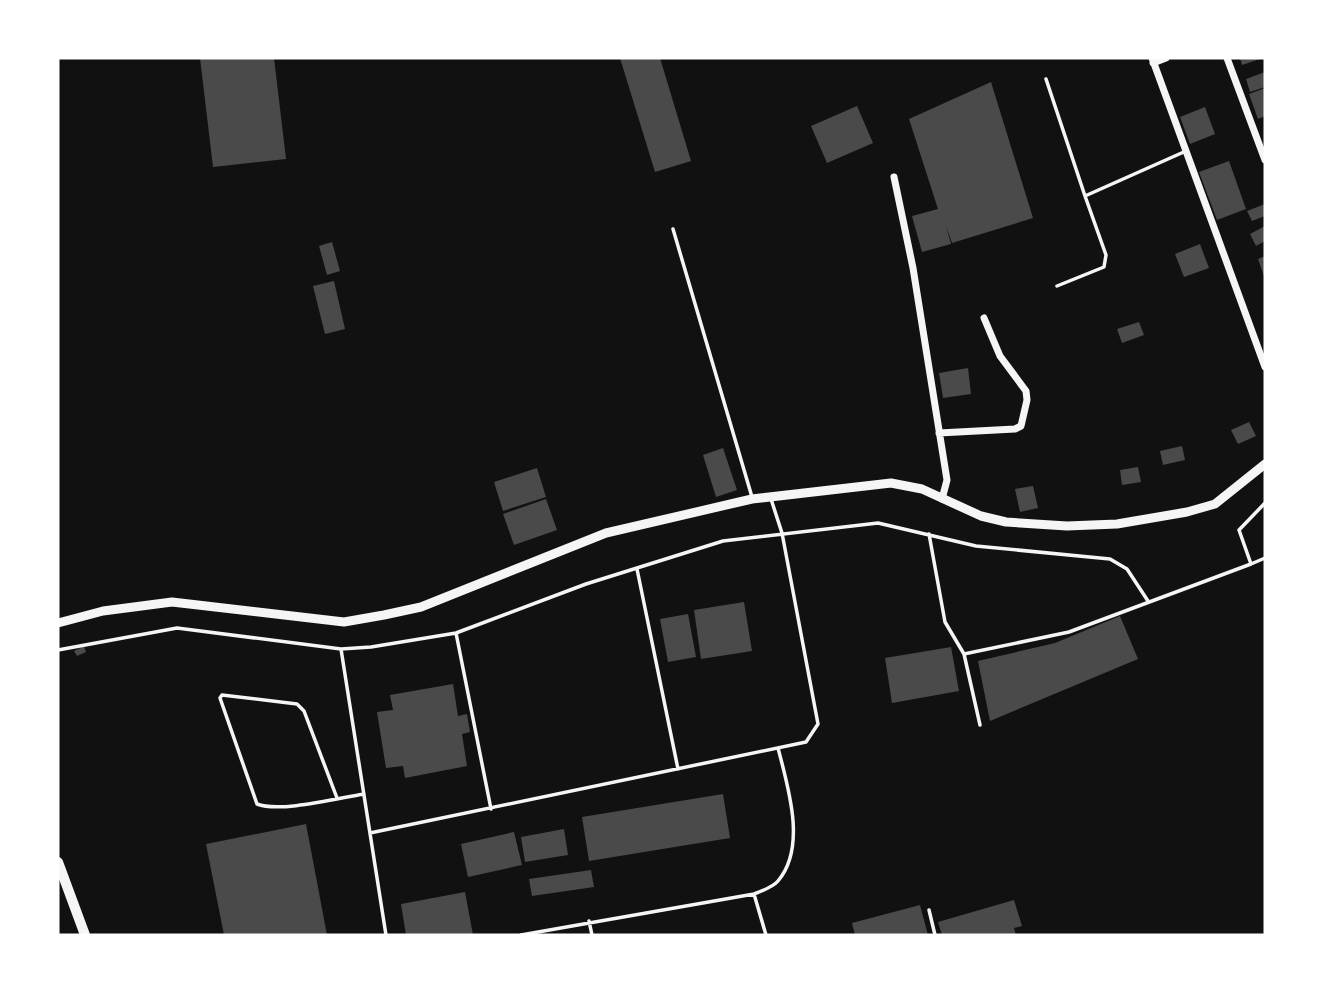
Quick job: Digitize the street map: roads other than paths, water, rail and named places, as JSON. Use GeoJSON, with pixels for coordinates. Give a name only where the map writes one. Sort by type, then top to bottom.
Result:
{"type":"FeatureCollection","features":[{"type":"Feature","properties":{"kind":"main road"},"geometry":{"type":"LineString","coordinates":[[58,862],[85,935]]}},
{"type":"Feature","properties":{"kind":"street"},"geometry":{"type":"LineString","coordinates":[[1166,58],[1153,60],[1265,367]]}},
{"type":"Feature","properties":{"kind":"street"},"geometry":{"type":"LineString","coordinates":[[1227,58],[1265,160]]}},
{"type":"Feature","properties":{"kind":"street"},"geometry":{"type":"LineString","coordinates":[[894,177],[913,268],[947,480],[942,499]]}},
{"type":"Feature","properties":{"kind":"street"},"geometry":{"type":"LineString","coordinates":[[939,433],[1015,429],[1021,426],[1027,400],[1026,391],[1000,356],[984,318]]}},
{"type":"Feature","properties":{"kind":"street"},"geometry":{"type":"LineString","coordinates":[[58,623],[103,611],[172,602],[344,622],[421,607],[607,533],[752,499],[891,483],[922,489],[981,516],[1006,522],[1118,524],[1188,512],[1215,504],[1265,464]]}},
{"type":"Feature","properties":{"kind":"lane"},"geometry":{"type":"LineString","coordinates":[[1046,79],[1106,255],[1104,267],[1057,286]]}},
{"type":"Feature","properties":{"kind":"lane"},"geometry":{"type":"LineString","coordinates":[[1085,196],[1186,151]]}},
{"type":"Feature","properties":{"kind":"lane"},"geometry":{"type":"LineString","coordinates":[[673,229],[752,499]]}},
{"type":"Feature","properties":{"kind":"lane"},"geometry":{"type":"LineString","coordinates":[[370,833],[806,742],[818,724],[782,533],[770,496]]}},
{"type":"Feature","properties":{"kind":"lane"},"geometry":{"type":"LineString","coordinates":[[1251,564],[1239,530],[1265,503]]}},
{"type":"Feature","properties":{"kind":"lane"},"geometry":{"type":"LineString","coordinates":[[58,650],[177,628],[341,649],[371,648],[457,633],[723,541],[878,523],[976,546],[1110,559],[1127,569],[1148,600]]}},
{"type":"Feature","properties":{"kind":"lane"},"geometry":{"type":"LineString","coordinates":[[929,534],[945,622],[964,654],[980,725]]}},
{"type":"Feature","properties":{"kind":"lane"},"geometry":{"type":"LineString","coordinates":[[964,654],[1069,632],[1265,558]]}},
{"type":"Feature","properties":{"kind":"lane"},"geometry":{"type":"LineString","coordinates":[[637,569],[678,769]]}},
{"type":"Feature","properties":{"kind":"lane"},"geometry":{"type":"LineString","coordinates":[[457,633],[491,809]]}},
{"type":"Feature","properties":{"kind":"lane"},"geometry":{"type":"LineString","coordinates":[[341,649],[386,935]]}},
{"type":"Feature","properties":{"kind":"lane"},"geometry":{"type":"LineString","coordinates":[[337,798],[304,711],[297,704],[226,694],[220,698],[254,801],[263,806],[337,798],[363,794]]}},
{"type":"Feature","properties":{"kind":"lane"},"geometry":{"type":"LineString","coordinates":[[521,935],[754,894],[778,883],[794,852],[788,789],[778,748]]}},
{"type":"Feature","properties":{"kind":"lane"},"geometry":{"type":"LineString","coordinates":[[754,894],[766,935]]}},
{"type":"Feature","properties":{"kind":"lane"},"geometry":{"type":"LineString","coordinates":[[589,921],[592,935]]}}]}
